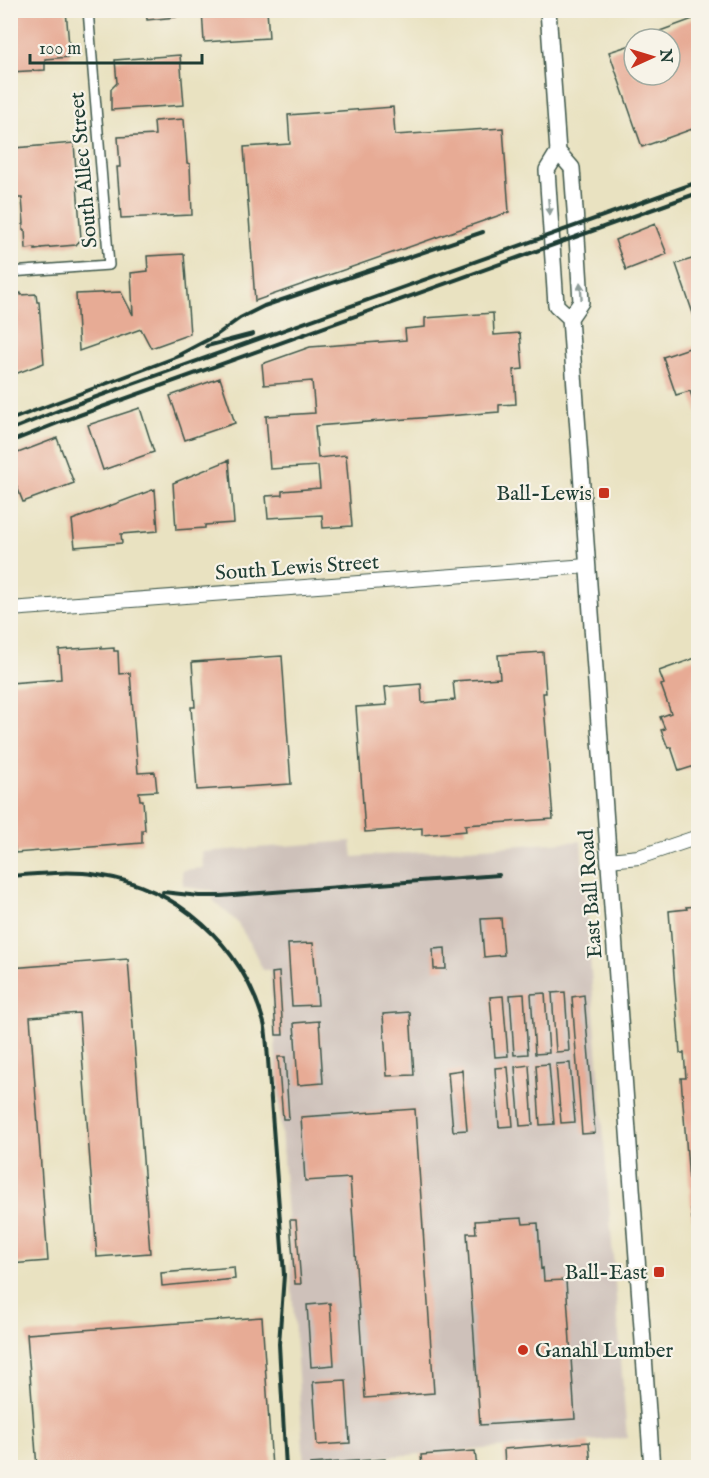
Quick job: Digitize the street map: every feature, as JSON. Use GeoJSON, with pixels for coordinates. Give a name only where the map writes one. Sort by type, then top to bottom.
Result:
{"type":"FeatureCollection","features":[{"type":"Feature","properties":{"kind":"main road","name":"East Ball Road"},"geometry":{"type":"LineString","coordinates":[[548,10],[558,152],[547,170],[547,181],[556,305],[570,318]]}},
{"type":"Feature","properties":{"kind":"main road","name":"East Ball Road"},"geometry":{"type":"LineString","coordinates":[[558,152],[572,168],[581,302],[570,318],[652,1467]]}},
{"type":"Feature","properties":{"kind":"main road","name":"South Lewis Street"},"geometry":{"type":"LineString","coordinates":[[10,609],[587,566]]}},
{"type":"Feature","properties":{"kind":"main road"},"geometry":{"type":"LineString","coordinates":[[609,860],[639,857],[699,837]]}},
{"type":"Feature","properties":{"kind":"street","name":"South Allec Street"},"geometry":{"type":"LineString","coordinates":[[10,272],[109,265],[88,10]]}},
{"type":"Feature","properties":{"kind":"shaded area"},"geometry":{"type":"Polygon","coordinates":[[[351,841],[353,857],[581,841],[627,1438],[304,1463],[270,970],[263,970],[236,921],[214,901],[212,890],[183,885],[182,870],[203,868],[202,852],[351,841]]]}},
{"type":"Feature","properties":{"kind":"building"},"geometry":{"type":"Polygon","coordinates":[[[10,10],[66,10],[70,57],[45,59],[45,70],[10,72],[10,10]]]}},
{"type":"Feature","properties":{"kind":"building"},"geometry":{"type":"Polygon","coordinates":[[[146,10],[176,10],[176,17],[147,20],[146,10]]]}},
{"type":"Feature","properties":{"kind":"building"},"geometry":{"type":"Polygon","coordinates":[[[202,10],[267,10],[269,38],[204,42],[202,10]]]}},
{"type":"Feature","properties":{"kind":"building"},"geometry":{"type":"Polygon","coordinates":[[[698,17],[698,127],[642,147],[609,52],[622,48],[622,87],[682,87],[682,27],[671,27],[698,17]]]}},
{"type":"Feature","properties":{"kind":"building"},"geometry":{"type":"Polygon","coordinates":[[[180,55],[184,105],[111,110],[111,89],[117,83],[115,60],[180,55]]]}},
{"type":"Feature","properties":{"kind":"building"},"geometry":{"type":"Polygon","coordinates":[[[393,107],[395,135],[503,128],[509,212],[255,301],[244,147],[290,144],[288,115],[393,107]]]}},
{"type":"Feature","properties":{"kind":"building"},"geometry":{"type":"Polygon","coordinates":[[[184,119],[187,163],[190,164],[192,215],[121,218],[117,167],[120,167],[118,137],[155,135],[154,121],[184,119]]]}},
{"type":"Feature","properties":{"kind":"building"},"geometry":{"type":"Polygon","coordinates":[[[74,143],[81,239],[76,245],[26,249],[22,198],[17,198],[14,148],[74,143]]]}},
{"type":"Feature","properties":{"kind":"building"},"geometry":{"type":"Polygon","coordinates":[[[655,224],[667,254],[626,270],[615,240],[655,224]]]}},
{"type":"Feature","properties":{"kind":"building"},"geometry":{"type":"Polygon","coordinates":[[[184,254],[190,334],[151,348],[141,329],[79,351],[76,294],[121,292],[133,315],[131,273],[148,271],[147,256],[184,254]]]}},
{"type":"Feature","properties":{"kind":"building"},"geometry":{"type":"Polygon","coordinates":[[[698,257],[698,328],[676,264],[698,257]]]}},
{"type":"Feature","properties":{"kind":"building"},"geometry":{"type":"Polygon","coordinates":[[[21,293],[21,295],[36,294],[37,302],[39,302],[44,363],[10,376],[10,294],[21,293]]]}},
{"type":"Feature","properties":{"kind":"building"},"geometry":{"type":"Polygon","coordinates":[[[493,313],[494,335],[520,333],[523,369],[514,370],[516,404],[499,405],[499,412],[315,426],[318,458],[346,455],[352,526],[323,528],[322,515],[268,518],[266,496],[282,495],[282,491],[320,488],[318,466],[270,469],[266,416],[315,413],[312,381],[264,385],[262,364],[310,347],[406,340],[405,329],[425,327],[425,318],[493,313]]]}},
{"type":"Feature","properties":{"kind":"building"},"geometry":{"type":"Polygon","coordinates":[[[698,345],[698,414],[690,391],[676,395],[663,357],[698,345]]]}},
{"type":"Feature","properties":{"kind":"building"},"geometry":{"type":"Polygon","coordinates":[[[220,378],[235,423],[185,440],[170,396],[220,378]]]}},
{"type":"Feature","properties":{"kind":"building"},"geometry":{"type":"Polygon","coordinates":[[[140,408],[154,452],[103,470],[88,425],[140,408]]]}},
{"type":"Feature","properties":{"kind":"building"},"geometry":{"type":"Polygon","coordinates":[[[57,438],[74,483],[23,502],[10,469],[10,456],[57,438]]]}},
{"type":"Feature","properties":{"kind":"building"},"geometry":{"type":"Polygon","coordinates":[[[229,460],[234,523],[176,530],[173,483],[229,460]]]}},
{"type":"Feature","properties":{"kind":"building"},"geometry":{"type":"Polygon","coordinates":[[[155,489],[158,531],[121,534],[122,543],[75,547],[72,520],[155,489]]]}},
{"type":"Feature","properties":{"kind":"building"},"geometry":{"type":"Polygon","coordinates":[[[101,647],[101,649],[114,648],[114,651],[118,651],[119,674],[130,673],[138,773],[155,772],[157,791],[139,792],[140,800],[143,800],[145,830],[142,830],[142,843],[15,853],[10,796],[10,683],[61,679],[59,650],[101,647]]]}},
{"type":"Feature","properties":{"kind":"building"},"geometry":{"type":"Polygon","coordinates":[[[543,652],[546,693],[543,693],[553,819],[465,825],[466,831],[422,835],[422,828],[365,832],[356,707],[387,705],[385,687],[421,684],[422,703],[455,700],[453,681],[500,678],[498,655],[543,652]]]}},
{"type":"Feature","properties":{"kind":"building"},"geometry":{"type":"Polygon","coordinates":[[[282,656],[291,784],[197,790],[191,707],[195,707],[192,662],[282,656]]]}},
{"type":"Feature","properties":{"kind":"building"},"geometry":{"type":"Polygon","coordinates":[[[698,657],[698,765],[679,771],[671,747],[668,748],[661,730],[665,729],[660,717],[671,713],[661,685],[664,684],[659,671],[698,657]]]}},
{"type":"Feature","properties":{"kind":"building"},"geometry":{"type":"Polygon","coordinates":[[[698,906],[698,1219],[692,1219],[681,1078],[686,1078],[684,1053],[680,1053],[669,911],[698,906]]]}},
{"type":"Feature","properties":{"kind":"building"},"geometry":{"type":"Polygon","coordinates":[[[501,918],[504,955],[484,957],[481,919],[501,918]]]}},
{"type":"Feature","properties":{"kind":"building"},"geometry":{"type":"Polygon","coordinates":[[[313,943],[318,1005],[292,1006],[288,944],[313,943]]]}},
{"type":"Feature","properties":{"kind":"building"},"geometry":{"type":"Polygon","coordinates":[[[445,948],[446,969],[434,969],[433,949],[445,948]]]}},
{"type":"Feature","properties":{"kind":"building"},"geometry":{"type":"Polygon","coordinates":[[[128,959],[150,1253],[97,1257],[79,1013],[30,1017],[48,1261],[10,1264],[10,968],[128,959]]]}},
{"type":"Feature","properties":{"kind":"building"},"geometry":{"type":"Polygon","coordinates":[[[279,972],[283,1035],[276,1035],[272,973],[279,972]]]}},
{"type":"Feature","properties":{"kind":"building"},"geometry":{"type":"Polygon","coordinates":[[[565,992],[569,1051],[556,1052],[552,993],[565,992]]]}},
{"type":"Feature","properties":{"kind":"building"},"geometry":{"type":"Polygon","coordinates":[[[545,993],[549,1053],[535,1054],[531,994],[545,993]]]}},
{"type":"Feature","properties":{"kind":"building"},"geometry":{"type":"Polygon","coordinates":[[[524,994],[528,1054],[514,1055],[510,995],[524,994]]]}},
{"type":"Feature","properties":{"kind":"building"},"geometry":{"type":"Polygon","coordinates":[[[584,995],[595,1133],[582,1134],[572,997],[584,995]]]}},
{"type":"Feature","properties":{"kind":"building"},"geometry":{"type":"Polygon","coordinates":[[[503,996],[508,1056],[495,1057],[490,997],[503,996]]]}},
{"type":"Feature","properties":{"kind":"building"},"geometry":{"type":"Polygon","coordinates":[[[410,1012],[414,1075],[387,1076],[383,1014],[410,1012]]]}},
{"type":"Feature","properties":{"kind":"building"},"geometry":{"type":"Polygon","coordinates":[[[319,1021],[323,1083],[298,1085],[294,1023],[319,1021]]]}},
{"type":"Feature","properties":{"kind":"building"},"geometry":{"type":"Polygon","coordinates":[[[278,1057],[285,1057],[289,1119],[283,1119],[278,1057]]]}},
{"type":"Feature","properties":{"kind":"building"},"geometry":{"type":"Polygon","coordinates":[[[570,1063],[575,1122],[561,1123],[556,1064],[570,1063]]]}},
{"type":"Feature","properties":{"kind":"building"},"geometry":{"type":"Polygon","coordinates":[[[549,1064],[554,1124],[540,1125],[536,1065],[549,1064]]]}},
{"type":"Feature","properties":{"kind":"building"},"geometry":{"type":"Polygon","coordinates":[[[529,1065],[533,1125],[520,1126],[515,1067],[529,1065]]]}},
{"type":"Feature","properties":{"kind":"building"},"geometry":{"type":"Polygon","coordinates":[[[508,1067],[513,1126],[499,1127],[495,1068],[508,1067]]]}},
{"type":"Feature","properties":{"kind":"building"},"geometry":{"type":"Polygon","coordinates":[[[462,1070],[467,1130],[453,1131],[448,1072],[462,1070]]]}},
{"type":"Feature","properties":{"kind":"building"},"geometry":{"type":"Polygon","coordinates":[[[415,1109],[434,1393],[365,1398],[350,1178],[305,1181],[301,1117],[415,1109]]]}},
{"type":"Feature","properties":{"kind":"building","name":"Ganahl Lumber"},"geometry":{"type":"Polygon","coordinates":[[[522,1218],[523,1224],[538,1223],[544,1281],[566,1280],[575,1419],[480,1425],[467,1233],[476,1233],[475,1221],[522,1218]]]}},
{"type":"Feature","properties":{"kind":"building"},"geometry":{"type":"Polygon","coordinates":[[[290,1220],[296,1220],[301,1284],[295,1284],[290,1220]]]}},
{"type":"Feature","properties":{"kind":"building"},"geometry":{"type":"Polygon","coordinates":[[[234,1267],[235,1279],[162,1286],[161,1273],[234,1267]]]}},
{"type":"Feature","properties":{"kind":"building"},"geometry":{"type":"Polygon","coordinates":[[[330,1303],[334,1365],[311,1367],[307,1305],[330,1303]]]}},
{"type":"Feature","properties":{"kind":"building"},"geometry":{"type":"Polygon","coordinates":[[[262,1317],[272,1468],[37,1468],[27,1334],[262,1317]]]}},
{"type":"Feature","properties":{"kind":"building"},"geometry":{"type":"Polygon","coordinates":[[[346,1380],[350,1443],[317,1445],[313,1382],[346,1380]]]}},
{"type":"Feature","properties":{"kind":"building"},"geometry":{"type":"Polygon","coordinates":[[[589,1442],[591,1468],[505,1468],[504,1449],[589,1442]]]}},
{"type":"Feature","properties":{"kind":"building"},"geometry":{"type":"Polygon","coordinates":[[[475,1451],[477,1468],[422,1468],[421,1455],[475,1451]]]}},
{"type":"Feature","properties":{"kind":"building"},"geometry":{"type":"Polygon","coordinates":[[[385,1459],[386,1468],[311,1468],[310,1464],[385,1459]]]}},
{"type":"Feature","properties":{"kind":"railway"},"geometry":{"type":"LineString","coordinates":[[10,430],[60,410],[698,182]]}},
{"type":"Feature","properties":{"kind":"railway"},"geometry":{"type":"LineString","coordinates":[[10,442],[698,193]]}},
{"type":"Feature","properties":{"kind":"railway"},"geometry":{"type":"LineString","coordinates":[[175,357],[264,306],[483,232]]}},
{"type":"Feature","properties":{"kind":"railway"},"geometry":{"type":"LineString","coordinates":[[207,346],[253,334]]}},
{"type":"Feature","properties":{"kind":"railway"},"geometry":{"type":"LineString","coordinates":[[10,420],[182,355]]}},
{"type":"Feature","properties":{"kind":"railway"},"geometry":{"type":"LineString","coordinates":[[10,876],[54,873],[98,875],[155,892],[203,924],[223,945],[240,969],[254,995],[266,1034],[284,1275],[279,1344],[286,1468]]}},
{"type":"Feature","properties":{"kind":"railway"},"geometry":{"type":"LineString","coordinates":[[163,892],[220,896],[499,875]]}},
{"type":"Feature","properties":{"kind":"place","name":"Ball-Lewis"},"geometry":{"type":"Point","coordinates":[604,493]}},
{"type":"Feature","properties":{"kind":"place","name":"Ball-East"},"geometry":{"type":"Point","coordinates":[659,1272]}},
{"type":"Feature","properties":{"kind":"place","name":"Ganahl Lumber"},"geometry":{"type":"Point","coordinates":[523,1350]}}]}
